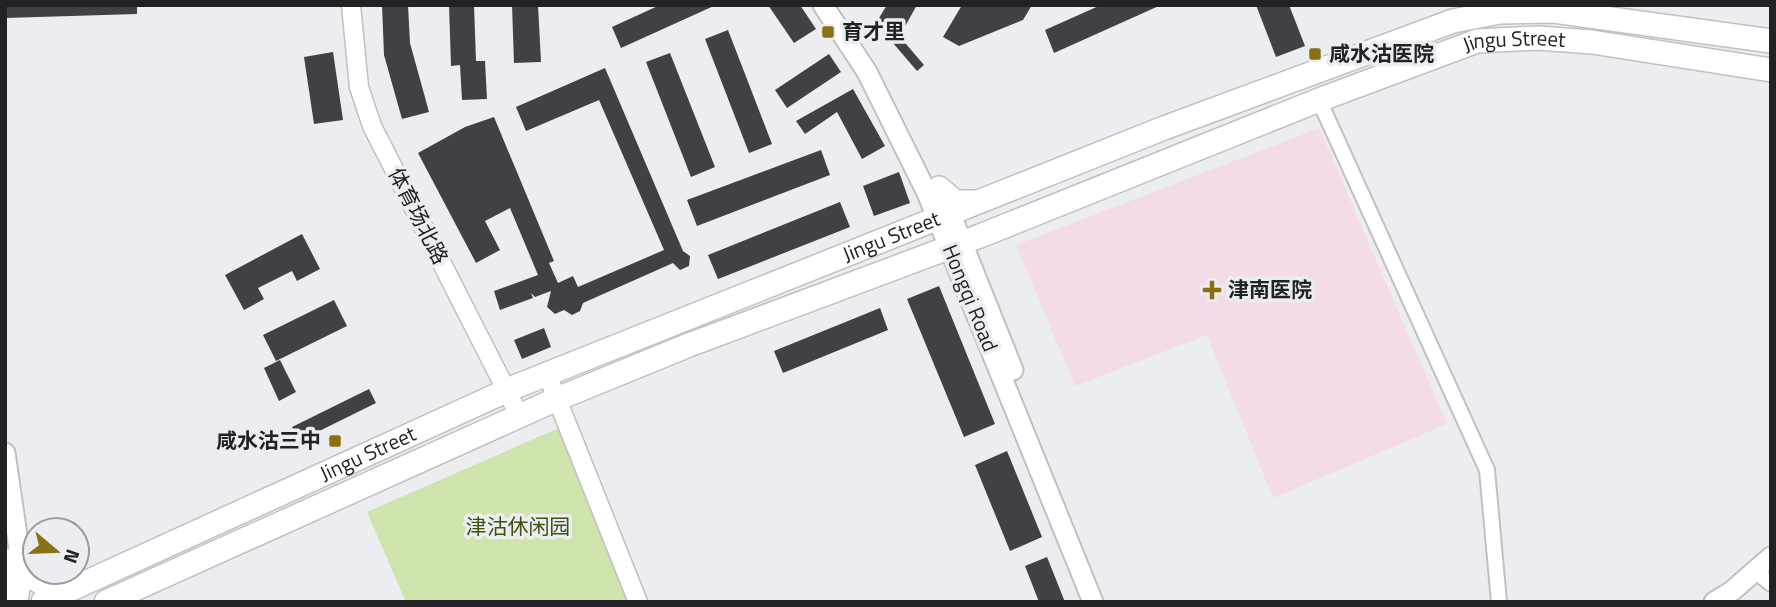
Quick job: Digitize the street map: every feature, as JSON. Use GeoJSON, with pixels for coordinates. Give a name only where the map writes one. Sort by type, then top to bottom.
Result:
{"type":"FeatureCollection","features":[{"type":"Feature","properties":{"kind":"main road","name":"Hongqi Road"},"geometry":{"type":"LineString","coordinates":[[823,5],[867,72],[933,190]]}},
{"type":"Feature","properties":{"kind":"main road","name":"Hongqi Road"},"geometry":{"type":"LineString","coordinates":[[837,5],[887,83],[950,227],[1105,602]]}},
{"type":"Feature","properties":{"kind":"main road","name":"Jingu Street"},"geometry":{"type":"LineString","coordinates":[[106,602],[524,413],[689,345],[950,227],[983,201],[1164,128],[1453,21],[1509,9],[1540,10],[1771,41]]}},
{"type":"Feature","properties":{"kind":"main road","name":"Jingu Street"},"geometry":{"type":"LineString","coordinates":[[91,577],[547,374],[950,227],[993,231],[1319,100],[1477,41],[1504,38],[1592,41],[1771,70]]}},
{"type":"Feature","properties":{"kind":"main road"},"geometry":{"type":"LineString","coordinates":[[933,190],[956,202],[983,201]]}},
{"type":"Feature","properties":{"kind":"main road","name":"Hongqi Road"},"geometry":{"type":"LineString","coordinates":[[950,227],[1093,602]]}},
{"type":"Feature","properties":{"kind":"main road"},"geometry":{"type":"LineString","coordinates":[[5,453],[14,587]]}},
{"type":"Feature","properties":{"kind":"main road"},"geometry":{"type":"LineString","coordinates":[[1731,602],[1765,575],[1771,557]]}},
{"type":"Feature","properties":{"kind":"main road"},"geometry":{"type":"LineString","coordinates":[[1714,602],[1765,575]]}},
{"type":"Feature","properties":{"kind":"main road"},"geometry":{"type":"LineString","coordinates":[[45,586],[72,586]]}},
{"type":"Feature","properties":{"kind":"main road","name":"Jingu Street"},"geometry":{"type":"LineString","coordinates":[[43,602],[72,586]]}},
{"type":"Feature","properties":{"kind":"street","name":"体育场北路"},"geometry":{"type":"LineString","coordinates":[[351,5],[359,87],[372,126],[512,388]]}},
{"type":"Feature","properties":{"kind":"street","name":"体育场北路"},"geometry":{"type":"LineString","coordinates":[[360,5],[365,78],[378,117],[524,413]]}},
{"type":"Feature","properties":{"kind":"street"},"geometry":{"type":"LineString","coordinates":[[1453,21],[1472,5]]}},
{"type":"Feature","properties":{"kind":"street"},"geometry":{"type":"LineString","coordinates":[[1573,5],[1604,17]]}},
{"type":"Feature","properties":{"kind":"street"},"geometry":{"type":"LineString","coordinates":[[1319,100],[1487,470],[1499,602]]}},
{"type":"Feature","properties":{"kind":"street"},"geometry":{"type":"LineString","coordinates":[[547,374],[638,602]]}},
{"type":"Feature","properties":{"kind":"shaded area","name":"津南医院"},"geometry":{"type":"Polygon","coordinates":[[[1319,128],[1447,424],[1273,498],[1207,335],[1075,386],[1016,245],[1319,128]]]}},
{"type":"Feature","properties":{"kind":"green space","name":"津沽休闲园"},"geometry":{"type":"Polygon","coordinates":[[[559,428],[628,602],[406,602],[367,512],[559,428]]]}},
{"type":"Feature","properties":{"kind":"building"},"geometry":{"type":"Polygon","coordinates":[[[5,5],[137,5],[137,14],[5,18],[5,5]]]}},
{"type":"Feature","properties":{"kind":"building"},"geometry":{"type":"Polygon","coordinates":[[[382,5],[408,5],[410,43],[429,112],[402,119],[384,55],[382,5]]]}},
{"type":"Feature","properties":{"kind":"building"},"geometry":{"type":"Polygon","coordinates":[[[449,5],[474,5],[476,61],[485,61],[487,99],[462,100],[460,65],[451,66],[449,5]]]}},
{"type":"Feature","properties":{"kind":"building"},"geometry":{"type":"Polygon","coordinates":[[[512,5],[538,5],[541,62],[514,63],[512,5]]]}},
{"type":"Feature","properties":{"kind":"building"},"geometry":{"type":"Polygon","coordinates":[[[660,5],[716,5],[621,48],[612,27],[660,5]]]}},
{"type":"Feature","properties":{"kind":"building"},"geometry":{"type":"Polygon","coordinates":[[[768,5],[800,5],[816,29],[794,43],[768,5]]]}},
{"type":"Feature","properties":{"kind":"building"},"geometry":{"type":"Polygon","coordinates":[[[887,5],[917,5],[899,37],[876,23],[887,5]]]}},
{"type":"Feature","properties":{"kind":"building"},"geometry":{"type":"Polygon","coordinates":[[[962,5],[1032,5],[1023,20],[959,46],[943,37],[962,5]]]}},
{"type":"Feature","properties":{"kind":"building"},"geometry":{"type":"Polygon","coordinates":[[[1101,5],[1161,5],[1054,53],[1045,30],[1101,5]]]}},
{"type":"Feature","properties":{"kind":"building"},"geometry":{"type":"Polygon","coordinates":[[[1256,5],[1289,5],[1305,46],[1276,57],[1256,5]]]}},
{"type":"Feature","properties":{"kind":"building"},"geometry":{"type":"Polygon","coordinates":[[[728,30],[772,144],[749,153],[705,39],[728,30]]]}},
{"type":"Feature","properties":{"kind":"building"},"geometry":{"type":"Polygon","coordinates":[[[900,37],[924,65],[917,71],[893,43],[900,37]]]}},
{"type":"Feature","properties":{"kind":"building"},"geometry":{"type":"Polygon","coordinates":[[[333,52],[343,120],[314,124],[304,57],[333,52]]]}},
{"type":"Feature","properties":{"kind":"building"},"geometry":{"type":"Polygon","coordinates":[[[670,53],[715,167],[691,177],[646,62],[670,53]]]}},
{"type":"Feature","properties":{"kind":"building"},"geometry":{"type":"Polygon","coordinates":[[[829,54],[841,72],[787,108],[775,90],[829,54]]]}},
{"type":"Feature","properties":{"kind":"building"},"geometry":{"type":"Polygon","coordinates":[[[605,68],[683,251],[690,256],[689,266],[680,270],[673,263],[583,303],[580,311],[572,315],[564,310],[555,314],[547,307],[551,291],[535,297],[531,293],[533,298],[500,310],[494,291],[538,275],[510,208],[485,221],[500,250],[476,263],[418,153],[465,127],[494,117],[554,261],[549,263],[558,283],[573,276],[578,287],[664,250],[599,100],[526,131],[516,107],[605,68]]]}},
{"type":"Feature","properties":{"kind":"building"},"geometry":{"type":"Polygon","coordinates":[[[853,89],[885,146],[862,159],[837,112],[805,134],[796,121],[853,89]]]}},
{"type":"Feature","properties":{"kind":"building"},"geometry":{"type":"Polygon","coordinates":[[[821,150],[830,175],[697,226],[687,200],[821,150]]]}},
{"type":"Feature","properties":{"kind":"building"},"geometry":{"type":"Polygon","coordinates":[[[899,172],[910,203],[874,216],[863,186],[899,172]]]}},
{"type":"Feature","properties":{"kind":"building"},"geometry":{"type":"Polygon","coordinates":[[[840,202],[850,227],[718,279],[708,255],[840,202]]]}},
{"type":"Feature","properties":{"kind":"building"},"geometry":{"type":"Polygon","coordinates":[[[302,234],[320,269],[297,281],[292,271],[258,288],[264,299],[244,310],[225,275],[302,234]]]}},
{"type":"Feature","properties":{"kind":"building"},"geometry":{"type":"Polygon","coordinates":[[[939,286],[995,424],[964,437],[907,299],[939,286]]]}},
{"type":"Feature","properties":{"kind":"building"},"geometry":{"type":"Polygon","coordinates":[[[334,300],[347,326],[276,361],[263,335],[334,300]]]}},
{"type":"Feature","properties":{"kind":"building"},"geometry":{"type":"Polygon","coordinates":[[[880,308],[888,330],[783,373],[774,351],[880,308]]]}},
{"type":"Feature","properties":{"kind":"building"},"geometry":{"type":"Polygon","coordinates":[[[544,328],[551,347],[522,359],[514,340],[544,328]]]}},
{"type":"Feature","properties":{"kind":"building"},"geometry":{"type":"Polygon","coordinates":[[[280,360],[296,392],[279,401],[264,368],[280,360]]]}},
{"type":"Feature","properties":{"kind":"building"},"geometry":{"type":"Polygon","coordinates":[[[369,389],[376,403],[299,441],[292,427],[369,389]]]}},
{"type":"Feature","properties":{"kind":"building"},"geometry":{"type":"Polygon","coordinates":[[[1007,451],[1042,537],[1010,551],[975,465],[1007,451]]]}},
{"type":"Feature","properties":{"kind":"building"},"geometry":{"type":"Polygon","coordinates":[[[1047,557],[1065,602],[1039,602],[1025,566],[1047,557]]]}},
{"type":"Feature","properties":{"kind":"place","name":"育才里"},"geometry":{"type":"Point","coordinates":[828,32]}},
{"type":"Feature","properties":{"kind":"place","name":"咸水沽医院"},"geometry":{"type":"Point","coordinates":[1315,54]}},
{"type":"Feature","properties":{"kind":"place","name":"津南医院"},"geometry":{"type":"Point","coordinates":[1212,290]}},
{"type":"Feature","properties":{"kind":"place","name":"咸水沽三中"},"geometry":{"type":"Point","coordinates":[335,441]}}]}
